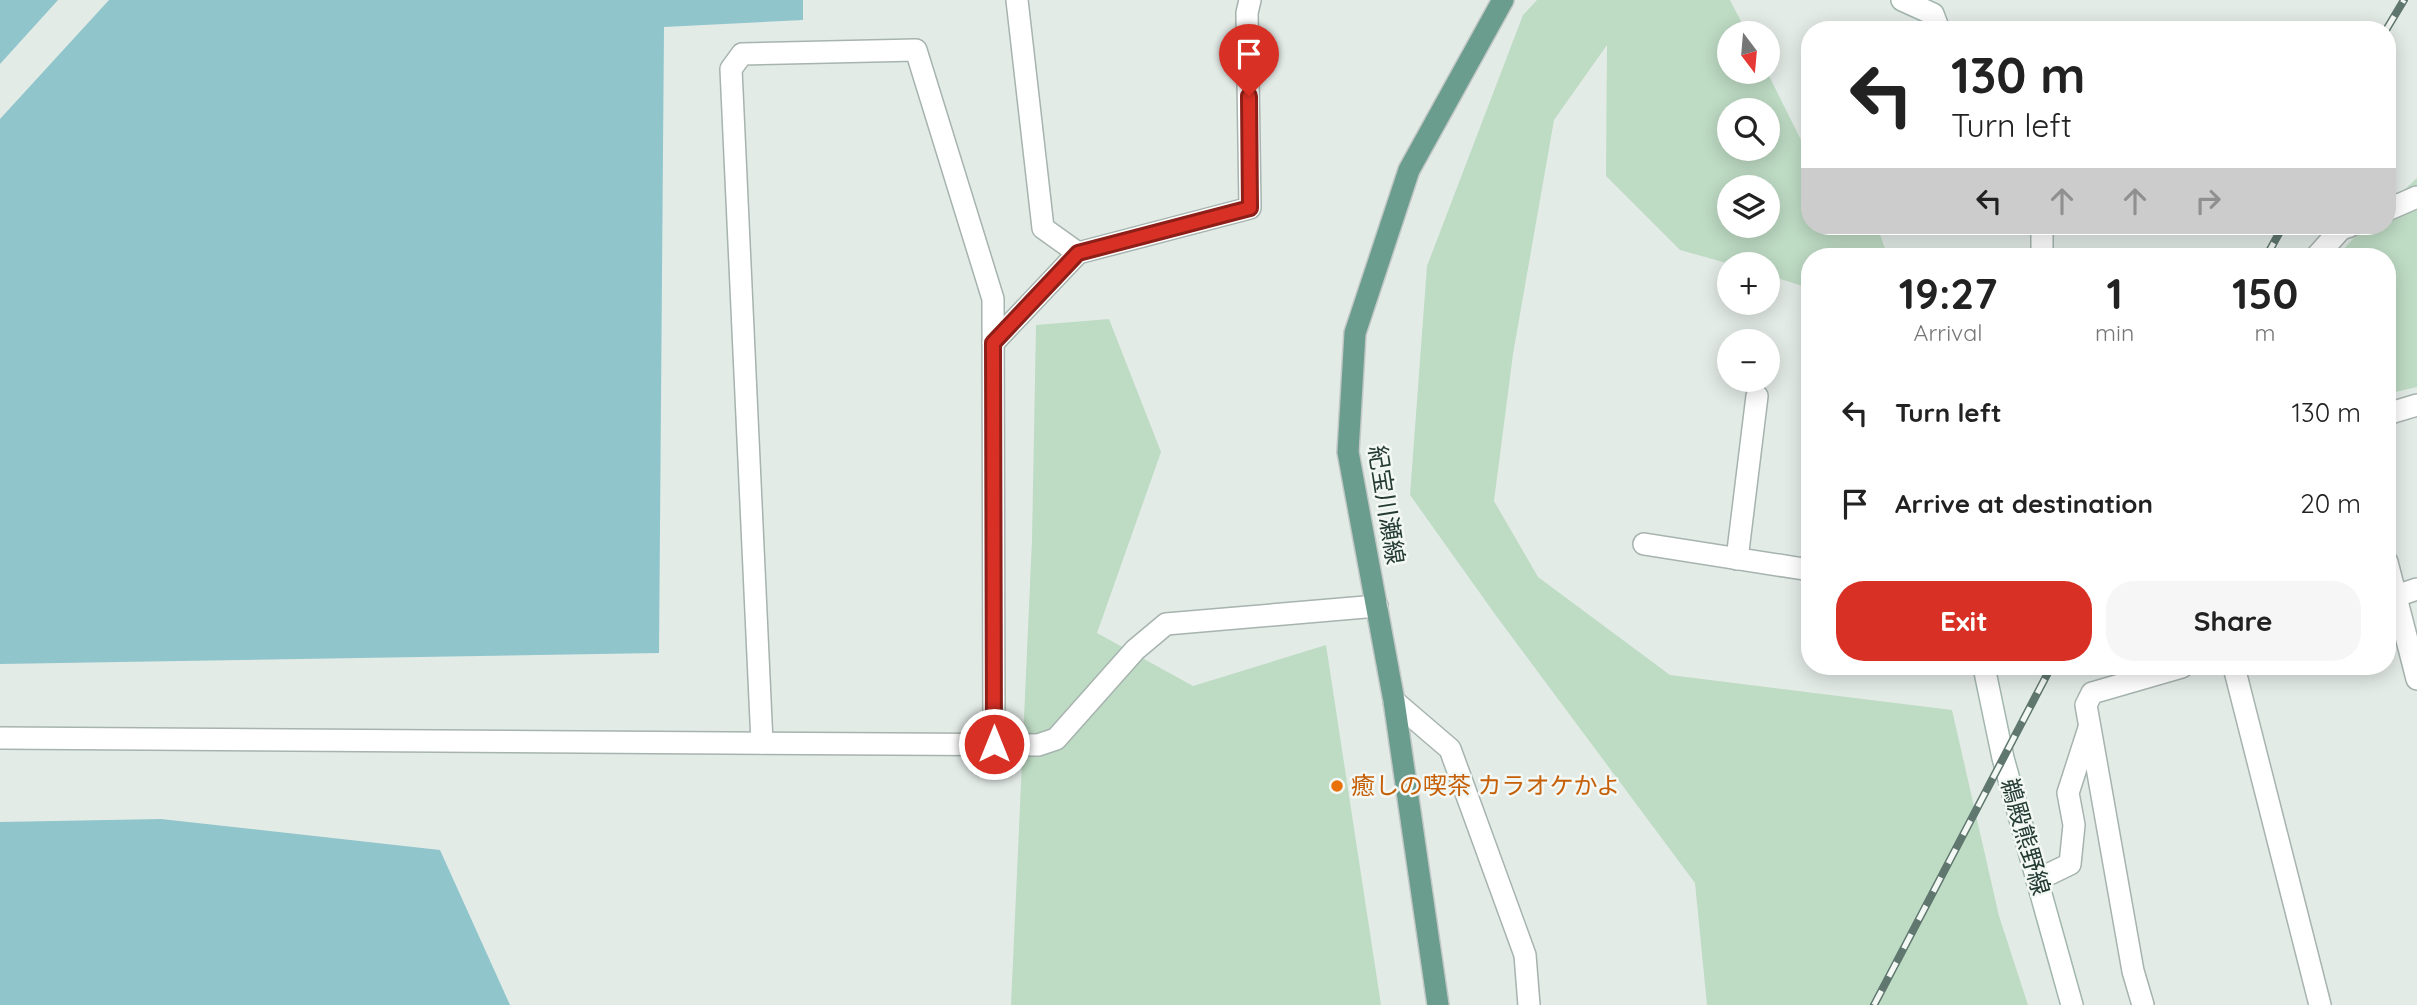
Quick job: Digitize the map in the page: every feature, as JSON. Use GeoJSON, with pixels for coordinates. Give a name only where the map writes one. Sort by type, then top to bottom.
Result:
{"type":"FeatureCollection","features":[{"type":"Feature","properties":{"kind":"main road","name":"紀宝川瀬線"},"geometry":{"type":"LineString","coordinates":[[1438,1005],[1394,701],[1348,452],[1356,333],[1409,170],[1503,0]]}},
{"type":"Feature","properties":{"kind":"street"},"geometry":{"type":"LineString","coordinates":[[1017,0],[1043,228],[1078,253]]}},
{"type":"Feature","properties":{"kind":"street"},"geometry":{"type":"LineString","coordinates":[[993,343],[1078,253],[1250,208],[1247,13],[1250,0]]}},
{"type":"Feature","properties":{"kind":"street"},"geometry":{"type":"LineString","coordinates":[[1902,0],[1933,14],[1936,21]]}},
{"type":"Feature","properties":{"kind":"street"},"geometry":{"type":"LineString","coordinates":[[762,743],[731,69],[741,54],[916,50],[993,299],[994,744]]}},
{"type":"Feature","properties":{"kind":"street"},"geometry":{"type":"LineString","coordinates":[[2396,206],[2417,197]]}},
{"type":"Feature","properties":{"kind":"street"},"geometry":{"type":"LineString","coordinates":[[1737,559],[1757,396]]}},
{"type":"Feature","properties":{"kind":"street"},"geometry":{"type":"LineString","coordinates":[[2396,411],[2417,405]]}},
{"type":"Feature","properties":{"kind":"street"},"geometry":{"type":"LineString","coordinates":[[1644,544],[1801,569]]}},
{"type":"Feature","properties":{"kind":"street"},"geometry":{"type":"LineString","coordinates":[[2396,596],[2417,589]]}},
{"type":"Feature","properties":{"kind":"street"},"geometry":{"type":"LineString","coordinates":[[0,738],[1038,745],[1056,739],[1135,650],[1166,624],[1377,606]]}},
{"type":"Feature","properties":{"kind":"street"},"geometry":{"type":"LineString","coordinates":[[2396,614],[2417,679]]}},
{"type":"Feature","properties":{"kind":"street","name":"鵜殿熊野線"},"geometry":{"type":"LineString","coordinates":[[1986,675],[2003,758],[2072,1005]]}},
{"type":"Feature","properties":{"kind":"street"},"geometry":{"type":"LineString","coordinates":[[2143,1005],[2133,971],[2086,705],[2092,693],[2154,675]]}},
{"type":"Feature","properties":{"kind":"street"},"geometry":{"type":"LineString","coordinates":[[2236,675],[2320,1005]]}},
{"type":"Feature","properties":{"kind":"street"},"geometry":{"type":"LineString","coordinates":[[1394,701],[1450,749],[1525,955],[1528,1005]]}},
{"type":"Feature","properties":{"kind":"street"},"geometry":{"type":"LineString","coordinates":[[2037,880],[2070,864],[2074,825],[2068,793],[2090,727]]}},
{"type":"Feature","properties":{"kind":"green space"},"geometry":{"type":"Polygon","coordinates":[[[1537,0],[1730,0],[1741,21],[1717,21],[1717,84],[1773,84],[1780,98],[1801,140],[1801,235],[1880,235],[1885,248],[1801,248],[1801,285],[1780,279],[1780,252],[1717,252],[1717,260],[1680,250],[1606,176],[1607,45],[1554,120],[1513,354],[1494,501],[1538,577],[1670,675],[1952,710],[1999,916],[2028,1005],[1707,1005],[1695,883],[1497,617],[1410,495],[1427,266],[1523,15],[1537,0]]]}},
{"type":"Feature","properties":{"kind":"green space"},"geometry":{"type":"Polygon","coordinates":[[[2417,178],[2417,387],[2396,392],[2396,248],[2344,248],[2357,235],[2396,235],[2396,198],[2417,178]]]}},
{"type":"Feature","properties":{"kind":"green space"},"geometry":{"type":"Polygon","coordinates":[[[1109,319],[1161,452],[1097,633],[1193,686],[1326,645],[1381,1005],[1011,1005],[1032,540],[1036,325],[1109,319]]]}},
{"type":"Feature","properties":{"kind":"water"},"geometry":{"type":"Polygon","coordinates":[[[0,0],[58,0],[0,64],[0,0]]]}},
{"type":"Feature","properties":{"kind":"water"},"geometry":{"type":"Polygon","coordinates":[[[109,0],[803,0],[803,20],[664,27],[659,653],[0,664],[0,119],[109,0]]]}},
{"type":"Feature","properties":{"kind":"water"},"geometry":{"type":"Polygon","coordinates":[[[161,819],[440,850],[510,1005],[0,1005],[0,822],[161,819]]]}},
{"type":"Feature","properties":{"kind":"railway"},"geometry":{"type":"LineString","coordinates":[[2391,21],[2404,0]]}},
{"type":"Feature","properties":{"kind":"railway"},"geometry":{"type":"LineString","coordinates":[[2271,248],[2278,235]]}},
{"type":"Feature","properties":{"kind":"railway"},"geometry":{"type":"LineString","coordinates":[[1874,1005],[2047,675]]}},
{"type":"Feature","properties":{"kind":"place","name":"癒しの喫茶 カラオケかよ"},"geometry":{"type":"Point","coordinates":[1337,786]}},
{"type":"Feature","properties":{"kind":"route"},"geometry":{"type":"LineString","coordinates":[[994,744],[993,343],[1078,253],[1250,208],[1249,96]]}}]}
